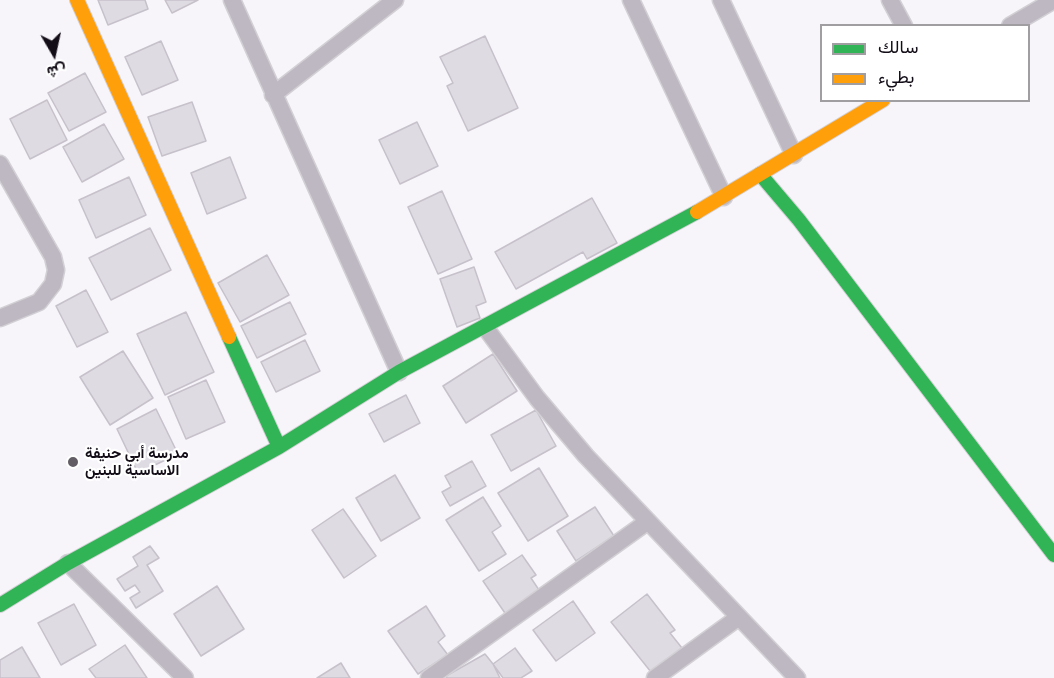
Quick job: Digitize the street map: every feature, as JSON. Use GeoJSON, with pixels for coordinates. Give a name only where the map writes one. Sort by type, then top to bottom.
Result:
{"type":"FeatureCollection","features":[{"type":"Feature","properties":{"kind":"street"},"geometry":{"type":"LineString","coordinates":[[77,0],[279,447]]}},
{"type":"Feature","properties":{"kind":"street"},"geometry":{"type":"LineString","coordinates":[[232,0],[399,372]]}},
{"type":"Feature","properties":{"kind":"street"},"geometry":{"type":"LineString","coordinates":[[273,95],[395,0]]}},
{"type":"Feature","properties":{"kind":"street"},"geometry":{"type":"LineString","coordinates":[[631,0],[723,197]]}},
{"type":"Feature","properties":{"kind":"street"},"geometry":{"type":"LineString","coordinates":[[721,0],[794,155]]}},
{"type":"Feature","properties":{"kind":"street"},"geometry":{"type":"LineString","coordinates":[[890,0],[903,24]]}},
{"type":"Feature","properties":{"kind":"street"},"geometry":{"type":"LineString","coordinates":[[1013,24],[1054,0]]}},
{"type":"Feature","properties":{"kind":"street"},"geometry":{"type":"LineString","coordinates":[[0,605],[68,563],[279,447],[399,372],[723,197],[880,102]]}},
{"type":"Feature","properties":{"kind":"street"},"geometry":{"type":"LineString","coordinates":[[0,164],[53,257],[56,270],[53,284],[39,302],[0,318]]}},
{"type":"Feature","properties":{"kind":"street"},"geometry":{"type":"LineString","coordinates":[[760,174],[799,220],[1054,555]]}},
{"type":"Feature","properties":{"kind":"street"},"geometry":{"type":"LineString","coordinates":[[485,327],[537,398],[586,456],[797,678]]}},
{"type":"Feature","properties":{"kind":"street"},"geometry":{"type":"LineString","coordinates":[[429,678],[647,522]]}},
{"type":"Feature","properties":{"kind":"street"},"geometry":{"type":"LineString","coordinates":[[68,563],[184,678]]}},
{"type":"Feature","properties":{"kind":"street"},"geometry":{"type":"LineString","coordinates":[[655,678],[739,617]]}},
{"type":"Feature","properties":{"kind":"building"},"geometry":{"type":"Polygon","coordinates":[[[98,0],[145,0],[148,9],[108,25],[98,0]]]}},
{"type":"Feature","properties":{"kind":"building"},"geometry":{"type":"Polygon","coordinates":[[[165,0],[198,0],[172,13],[165,0]]]}},
{"type":"Feature","properties":{"kind":"building"},"geometry":{"type":"Polygon","coordinates":[[[485,36],[518,108],[468,131],[447,86],[453,83],[440,57],[485,36]]]}},
{"type":"Feature","properties":{"kind":"building"},"geometry":{"type":"Polygon","coordinates":[[[161,41],[178,80],[142,95],[125,57],[161,41]]]}},
{"type":"Feature","properties":{"kind":"building"},"geometry":{"type":"Polygon","coordinates":[[[85,73],[106,112],[69,131],[48,93],[85,73]]]}},
{"type":"Feature","properties":{"kind":"building"},"geometry":{"type":"Polygon","coordinates":[[[47,100],[67,140],[30,159],[10,119],[47,100]]]}},
{"type":"Feature","properties":{"kind":"building"},"geometry":{"type":"Polygon","coordinates":[[[192,102],[206,141],[162,156],[148,117],[192,102]]]}},
{"type":"Feature","properties":{"kind":"building"},"geometry":{"type":"Polygon","coordinates":[[[417,122],[438,166],[400,184],[379,140],[417,122]]]}},
{"type":"Feature","properties":{"kind":"building"},"geometry":{"type":"Polygon","coordinates":[[[104,124],[124,159],[82,182],[63,147],[104,124]]]}},
{"type":"Feature","properties":{"kind":"building"},"geometry":{"type":"Polygon","coordinates":[[[230,157],[246,198],[207,214],[191,173],[230,157]]]}},
{"type":"Feature","properties":{"kind":"building"},"geometry":{"type":"Polygon","coordinates":[[[129,177],[146,215],[96,238],[79,200],[129,177]]]}},
{"type":"Feature","properties":{"kind":"building"},"geometry":{"type":"Polygon","coordinates":[[[442,191],[472,259],[438,274],[408,207],[442,191]]]}},
{"type":"Feature","properties":{"kind":"building"},"geometry":{"type":"Polygon","coordinates":[[[592,198],[617,243],[587,259],[583,252],[516,289],[495,252],[592,198]]]}},
{"type":"Feature","properties":{"kind":"building"},"geometry":{"type":"Polygon","coordinates":[[[150,228],[171,270],[111,300],[89,258],[150,228]]]}},
{"type":"Feature","properties":{"kind":"building"},"geometry":{"type":"Polygon","coordinates":[[[267,255],[289,295],[240,322],[218,283],[267,255]]]}},
{"type":"Feature","properties":{"kind":"building"},"geometry":{"type":"Polygon","coordinates":[[[474,267],[486,302],[476,306],[480,318],[457,327],[440,279],[474,267]]]}},
{"type":"Feature","properties":{"kind":"building"},"geometry":{"type":"Polygon","coordinates":[[[86,290],[108,332],[77,347],[56,306],[86,290]]]}},
{"type":"Feature","properties":{"kind":"building"},"geometry":{"type":"Polygon","coordinates":[[[290,302],[306,334],[257,358],[241,326],[290,302]]]}},
{"type":"Feature","properties":{"kind":"building"},"geometry":{"type":"Polygon","coordinates":[[[186,312],[214,372],[165,395],[137,334],[186,312]]]}},
{"type":"Feature","properties":{"kind":"building"},"geometry":{"type":"Polygon","coordinates":[[[305,340],[320,371],[276,392],[261,362],[305,340]]]}},
{"type":"Feature","properties":{"kind":"building"},"geometry":{"type":"Polygon","coordinates":[[[123,351],[153,398],[110,425],[80,377],[123,351]]]}},
{"type":"Feature","properties":{"kind":"building"},"geometry":{"type":"Polygon","coordinates":[[[493,354],[517,391],[466,423],[443,386],[493,354]]]}},
{"type":"Feature","properties":{"kind":"building"},"geometry":{"type":"Polygon","coordinates":[[[206,380],[225,422],[186,439],[168,397],[206,380]]]}},
{"type":"Feature","properties":{"kind":"building"},"geometry":{"type":"Polygon","coordinates":[[[406,395],[420,423],[384,442],[369,414],[406,395]]]}},
{"type":"Feature","properties":{"kind":"building"},"geometry":{"type":"Polygon","coordinates":[[[156,409],[178,454],[138,473],[117,429],[156,409]]]}},
{"type":"Feature","properties":{"kind":"building"},"geometry":{"type":"Polygon","coordinates":[[[536,410],[556,446],[511,471],[491,435],[536,410]]]}},
{"type":"Feature","properties":{"kind":"building"},"geometry":{"type":"Polygon","coordinates":[[[472,461],[486,486],[450,506],[442,492],[451,487],[445,476],[472,461]]]}},
{"type":"Feature","properties":{"kind":"building"},"geometry":{"type":"Polygon","coordinates":[[[539,468],[568,516],[528,541],[498,493],[539,468]]]}},
{"type":"Feature","properties":{"kind":"building"},"geometry":{"type":"Polygon","coordinates":[[[395,475],[420,518],[381,541],[356,498],[395,475]]]}},
{"type":"Feature","properties":{"kind":"building"},"geometry":{"type":"Polygon","coordinates":[[[483,497],[501,526],[492,532],[506,554],[479,571],[446,520],[483,497]]]}},
{"type":"Feature","properties":{"kind":"building"},"geometry":{"type":"Polygon","coordinates":[[[595,507],[614,536],[576,561],[557,531],[595,507]]]}},
{"type":"Feature","properties":{"kind":"building"},"geometry":{"type":"Polygon","coordinates":[[[343,509],[376,556],[344,578],[312,530],[343,509]]]}},
{"type":"Feature","properties":{"kind":"building"},"geometry":{"type":"Polygon","coordinates":[[[150,546],[159,558],[147,565],[163,591],[136,608],[130,598],[140,592],[135,585],[125,591],[117,579],[138,566],[133,557],[150,546]]]}},
{"type":"Feature","properties":{"kind":"building"},"geometry":{"type":"Polygon","coordinates":[[[522,555],[536,575],[531,578],[541,593],[507,616],[483,581],[522,555]]]}},
{"type":"Feature","properties":{"kind":"building"},"geometry":{"type":"Polygon","coordinates":[[[217,586],[244,629],[201,656],[174,614],[217,586]]]}},
{"type":"Feature","properties":{"kind":"building"},"geometry":{"type":"Polygon","coordinates":[[[647,594],[675,630],[670,633],[682,648],[651,672],[611,622],[647,594]]]}},
{"type":"Feature","properties":{"kind":"building"},"geometry":{"type":"Polygon","coordinates":[[[573,601],[595,633],[556,661],[533,630],[573,601]]]}},
{"type":"Feature","properties":{"kind":"building"},"geometry":{"type":"Polygon","coordinates":[[[74,604],[96,645],[61,665],[38,623],[74,604]]]}},
{"type":"Feature","properties":{"kind":"building"},"geometry":{"type":"Polygon","coordinates":[[[426,606],[445,636],[438,642],[448,655],[418,674],[388,631],[426,606]]]}},
{"type":"Feature","properties":{"kind":"building"},"geometry":{"type":"Polygon","coordinates":[[[125,645],[147,678],[96,678],[89,669],[125,645]]]}},
{"type":"Feature","properties":{"kind":"building"},"geometry":{"type":"Polygon","coordinates":[[[22,647],[40,678],[0,678],[0,660],[22,647]]]}},
{"type":"Feature","properties":{"kind":"building"},"geometry":{"type":"Polygon","coordinates":[[[515,648],[532,671],[521,678],[503,678],[493,664],[515,648]]]}},
{"type":"Feature","properties":{"kind":"building"},"geometry":{"type":"Polygon","coordinates":[[[485,654],[500,678],[447,678],[446,676],[485,654]]]}},
{"type":"Feature","properties":{"kind":"building"},"geometry":{"type":"Polygon","coordinates":[[[341,663],[350,678],[317,678],[341,663]]]}},
{"type":"Feature","properties":{"kind":"traffic: fast"},"geometry":{"type":"LineString","coordinates":[[760,174],[799,220],[1054,555]]}},
{"type":"Feature","properties":{"kind":"traffic: fast"},"geometry":{"type":"LineString","coordinates":[[0,605],[68,563],[279,447],[399,372],[697,212]]}},
{"type":"Feature","properties":{"kind":"traffic: fast"},"geometry":{"type":"LineString","coordinates":[[229,337],[279,447]]}},
{"type":"Feature","properties":{"kind":"traffic: slow"},"geometry":{"type":"LineString","coordinates":[[77,0],[229,337]]}},
{"type":"Feature","properties":{"kind":"traffic: slow"},"geometry":{"type":"LineString","coordinates":[[697,212],[880,102]]}},
{"type":"Feature","properties":{"kind":"place","name":"مدرسة أبي حنيفة الاساسية للبنين"},"geometry":{"type":"Point","coordinates":[73,462]}}]}
